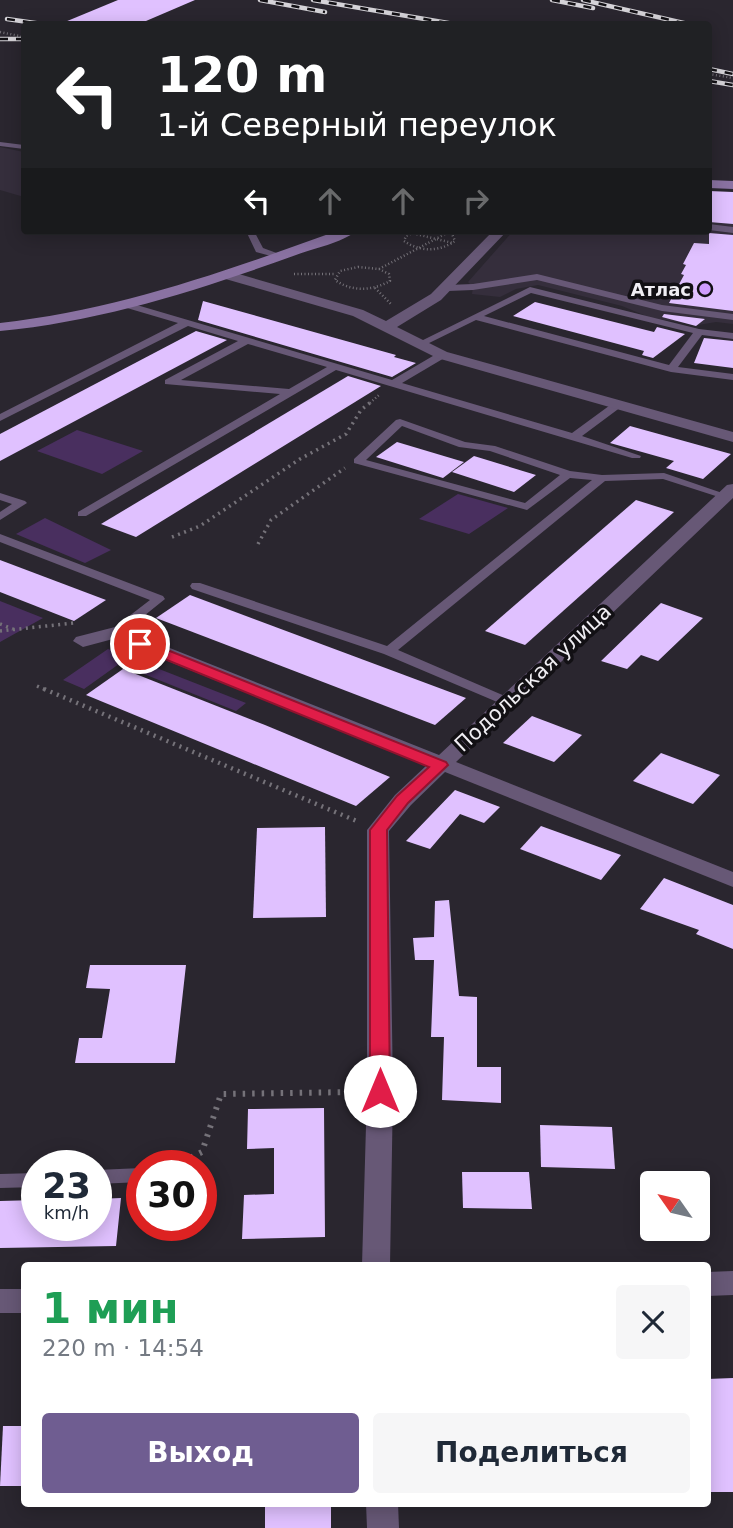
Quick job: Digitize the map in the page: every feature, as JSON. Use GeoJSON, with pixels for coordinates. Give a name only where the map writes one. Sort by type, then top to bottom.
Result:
{"type":"FeatureCollection","features":[{"type":"Feature","properties":{"kind":"main road"},"geometry":{"type":"LineString","coordinates":[[712,184],[733,185]]}},
{"type":"Feature","properties":{"kind":"main road"},"geometry":{"type":"LineString","coordinates":[[0,327],[49,323],[131,306],[338,235]]}},
{"type":"Feature","properties":{"kind":"street"},"geometry":{"type":"LineString","coordinates":[[388,326],[429,304],[448,288],[496,235]]}},
{"type":"Feature","properties":{"kind":"street"},"geometry":{"type":"LineString","coordinates":[[227,275],[358,313],[442,355],[733,437]]}},
{"type":"Feature","properties":{"kind":"street","name":"Подольская улица"},"geometry":{"type":"LineString","coordinates":[[378,830],[402,800],[509,703],[729,492]]}},
{"type":"Feature","properties":{"kind":"street"},"geometry":{"type":"LineString","coordinates":[[83,631],[115,634],[733,880]]}},
{"type":"Feature","properties":{"kind":"street"},"geometry":{"type":"LineString","coordinates":[[376,1262],[380,1091],[378,830]]}},
{"type":"Feature","properties":{"kind":"street"},"geometry":{"type":"LineString","coordinates":[[711,1284],[733,1283]]}},
{"type":"Feature","properties":{"kind":"street"},"geometry":{"type":"LineString","coordinates":[[0,1301],[21,1301]]}},
{"type":"Feature","properties":{"kind":"street"},"geometry":{"type":"LineString","coordinates":[[382,1507],[383,1528]]}},
{"type":"Feature","properties":{"kind":"lane"},"geometry":{"type":"LineString","coordinates":[[0,144],[21,147]]}},
{"type":"Feature","properties":{"kind":"lane"},"geometry":{"type":"LineString","coordinates":[[712,227],[733,230]]}},
{"type":"Feature","properties":{"kind":"lane"},"geometry":{"type":"LineString","coordinates":[[252,235],[259,250],[279,257]]}},
{"type":"Feature","properties":{"kind":"lane"},"geometry":{"type":"LineString","coordinates":[[448,288],[537,277],[662,308],[733,317]]}},
{"type":"Feature","properties":{"kind":"lane"},"geometry":{"type":"LineString","coordinates":[[420,344],[530,290],[699,332],[733,336]]}},
{"type":"Feature","properties":{"kind":"lane"},"geometry":{"type":"LineString","coordinates":[[131,306],[636,456]]}},
{"type":"Feature","properties":{"kind":"lane"},"geometry":{"type":"LineString","coordinates":[[475,317],[671,369],[733,377]]}},
{"type":"Feature","properties":{"kind":"lane"},"geometry":{"type":"LineString","coordinates":[[0,418],[186,323]]}},
{"type":"Feature","properties":{"kind":"lane"},"geometry":{"type":"LineString","coordinates":[[671,369],[699,332]]}},
{"type":"Feature","properties":{"kind":"lane"},"geometry":{"type":"LineString","coordinates":[[246,341],[169,382],[291,393]]}},
{"type":"Feature","properties":{"kind":"lane"},"geometry":{"type":"LineString","coordinates":[[395,383],[442,355]]}},
{"type":"Feature","properties":{"kind":"lane"},"geometry":{"type":"LineString","coordinates":[[82,514],[334,367]]}},
{"type":"Feature","properties":{"kind":"lane"},"geometry":{"type":"LineString","coordinates":[[574,437],[617,405]]}},
{"type":"Feature","properties":{"kind":"lane"},"geometry":{"type":"LineString","coordinates":[[358,461],[400,422],[463,445],[491,448],[568,474],[602,478],[664,476],[729,492]]}},
{"type":"Feature","properties":{"kind":"lane"},"geometry":{"type":"LineString","coordinates":[[358,461],[527,507],[568,474]]}},
{"type":"Feature","properties":{"kind":"lane"},"geometry":{"type":"LineString","coordinates":[[389,651],[602,478]]}},
{"type":"Feature","properties":{"kind":"lane"},"geometry":{"type":"LineString","coordinates":[[0,496],[21,503],[0,517]]}},
{"type":"Feature","properties":{"kind":"lane"},"geometry":{"type":"LineString","coordinates":[[0,537],[159,599],[115,634]]}},
{"type":"Feature","properties":{"kind":"lane"},"geometry":{"type":"LineString","coordinates":[[196,586],[389,651],[509,703]]}},
{"type":"Feature","properties":{"kind":"lane"},"geometry":{"type":"LineString","coordinates":[[0,1181],[21,1180]]}},
{"type":"Feature","properties":{"kind":"path"},"geometry":{"type":"LineString","coordinates":[[0,32],[21,36]]}},
{"type":"Feature","properties":{"kind":"path"},"geometry":{"type":"LineString","coordinates":[[712,74],[733,78]]}},
{"type":"Feature","properties":{"kind":"path"},"geometry":{"type":"LineString","coordinates":[[408,235],[404,241],[416,247],[437,248],[453,243],[456,239],[452,235]]}},
{"type":"Feature","properties":{"kind":"path"},"geometry":{"type":"LineString","coordinates":[[416,235],[485,248]]}},
{"type":"Feature","properties":{"kind":"path"},"geometry":{"type":"LineString","coordinates":[[379,269],[389,274],[390,281],[374,288],[343,286],[334,277],[340,271],[351,268],[379,269],[443,235]]}},
{"type":"Feature","properties":{"kind":"path"},"geometry":{"type":"LineString","coordinates":[[172,537],[200,526],[300,459],[346,434],[361,410],[395,383]]}},
{"type":"Feature","properties":{"kind":"path"},"geometry":{"type":"LineString","coordinates":[[258,544],[271,520],[358,461]]}},
{"type":"Feature","properties":{"kind":"path"},"geometry":{"type":"LineString","coordinates":[[0,624],[14,629]]}},
{"type":"Feature","properties":{"kind":"path"},"geometry":{"type":"LineString","coordinates":[[0,631],[83,631]]}},
{"type":"Feature","properties":{"kind":"path"},"geometry":{"type":"LineString","coordinates":[[37,686],[378,830]]}},
{"type":"Feature","properties":{"kind":"path"},"geometry":{"type":"LineString","coordinates":[[203,1150],[221,1094],[380,1091]]}},
{"type":"Feature","properties":{"kind":"shaded area"},"geometry":{"type":"Polygon","coordinates":[[[0,147],[21,151],[21,196],[0,190],[0,147]]]}},
{"type":"Feature","properties":{"kind":"shaded area"},"geometry":{"type":"Polygon","coordinates":[[[733,221],[733,324],[716,322],[698,325],[651,318],[622,306],[538,285],[516,289],[500,297],[472,294],[473,287],[468,282],[509,235],[712,235],[712,222],[733,221]]]}},
{"type":"Feature","properties":{"kind":"shaded area"},"geometry":{"type":"Polygon","coordinates":[[[77,430],[143,451],[102,474],[37,451],[77,430]]]}},
{"type":"Feature","properties":{"kind":"shaded area"},"geometry":{"type":"Polygon","coordinates":[[[458,494],[508,508],[469,534],[419,519],[458,494]]]}},
{"type":"Feature","properties":{"kind":"shaded area"},"geometry":{"type":"Polygon","coordinates":[[[45,518],[111,550],[85,563],[16,534],[45,518]]]}},
{"type":"Feature","properties":{"kind":"shaded area"},"geometry":{"type":"Polygon","coordinates":[[[0,601],[43,618],[0,642],[0,601]]]}},
{"type":"Feature","properties":{"kind":"shaded area"},"geometry":{"type":"Polygon","coordinates":[[[108,649],[246,703],[236,711],[119,664],[84,689],[63,680],[108,649]]]}},
{"type":"Feature","properties":{"kind":"building"},"geometry":{"type":"Polygon","coordinates":[[[118,0],[195,0],[146,21],[67,21],[118,0]]]}},
{"type":"Feature","properties":{"kind":"building"},"geometry":{"type":"Polygon","coordinates":[[[712,191],[733,192],[733,224],[712,222],[712,191]]]}},
{"type":"Feature","properties":{"kind":"building","name":"Атлас"},"geometry":{"type":"Polygon","coordinates":[[[712,233],[733,235],[733,311],[669,303],[684,275],[681,274],[686,265],[683,264],[694,243],[709,244],[709,235],[712,233]]]}},
{"type":"Feature","properties":{"kind":"building"},"geometry":{"type":"Polygon","coordinates":[[[203,301],[416,363],[392,377],[198,320],[203,301]]]}},
{"type":"Feature","properties":{"kind":"building"},"geometry":{"type":"Polygon","coordinates":[[[535,302],[654,332],[657,327],[685,334],[653,358],[642,355],[644,351],[513,316],[535,302]]]}},
{"type":"Feature","properties":{"kind":"building"},"geometry":{"type":"Polygon","coordinates":[[[664,314],[705,319],[696,326],[662,317],[664,314]]]}},
{"type":"Feature","properties":{"kind":"building"},"geometry":{"type":"Polygon","coordinates":[[[196,331],[227,340],[0,461],[0,434],[196,331]]]}},
{"type":"Feature","properties":{"kind":"building"},"geometry":{"type":"Polygon","coordinates":[[[704,338],[733,341],[733,368],[694,363],[704,338]]]}},
{"type":"Feature","properties":{"kind":"building"},"geometry":{"type":"Polygon","coordinates":[[[348,376],[381,386],[136,537],[101,524],[348,376]]]}},
{"type":"Feature","properties":{"kind":"building"},"geometry":{"type":"Polygon","coordinates":[[[630,426],[731,454],[703,479],[666,468],[674,461],[610,443],[630,426]]]}},
{"type":"Feature","properties":{"kind":"building"},"geometry":{"type":"Polygon","coordinates":[[[397,442],[464,462],[443,478],[376,457],[397,442]]]}},
{"type":"Feature","properties":{"kind":"building"},"geometry":{"type":"Polygon","coordinates":[[[474,456],[536,475],[514,492],[452,472],[474,456]]]}},
{"type":"Feature","properties":{"kind":"building"},"geometry":{"type":"Polygon","coordinates":[[[636,500],[674,512],[525,645],[485,631],[636,500]]]}},
{"type":"Feature","properties":{"kind":"building"},"geometry":{"type":"Polygon","coordinates":[[[0,560],[106,600],[74,621],[0,592],[0,560]]]}},
{"type":"Feature","properties":{"kind":"building"},"geometry":{"type":"Polygon","coordinates":[[[190,595],[466,698],[435,725],[156,618],[190,595]]]}},
{"type":"Feature","properties":{"kind":"building"},"geometry":{"type":"Polygon","coordinates":[[[661,603],[703,618],[658,661],[641,655],[627,669],[601,661],[661,603]]]}},
{"type":"Feature","properties":{"kind":"building"},"geometry":{"type":"Polygon","coordinates":[[[123,669],[390,777],[356,806],[86,695],[123,669]]]}},
{"type":"Feature","properties":{"kind":"building"},"geometry":{"type":"Polygon","coordinates":[[[532,716],[582,735],[554,762],[503,743],[532,716]]]}},
{"type":"Feature","properties":{"kind":"building"},"geometry":{"type":"Polygon","coordinates":[[[661,753],[720,775],[693,804],[633,781],[661,753]]]}},
{"type":"Feature","properties":{"kind":"building"},"geometry":{"type":"Polygon","coordinates":[[[455,790],[500,807],[484,823],[460,814],[430,849],[406,841],[455,790]]]}},
{"type":"Feature","properties":{"kind":"building"},"geometry":{"type":"Polygon","coordinates":[[[541,826],[621,855],[601,880],[520,849],[541,826]]]}},
{"type":"Feature","properties":{"kind":"building"},"geometry":{"type":"Polygon","coordinates":[[[325,827],[326,917],[253,918],[257,828],[325,827]]]}},
{"type":"Feature","properties":{"kind":"building"},"geometry":{"type":"Polygon","coordinates":[[[664,878],[733,905],[733,949],[696,934],[699,930],[640,909],[664,878]]]}},
{"type":"Feature","properties":{"kind":"building"},"geometry":{"type":"Polygon","coordinates":[[[449,900],[459,996],[477,997],[477,1067],[501,1067],[501,1103],[442,1100],[444,1037],[431,1037],[434,960],[415,960],[413,938],[434,937],[435,901],[449,900]]]}},
{"type":"Feature","properties":{"kind":"building"},"geometry":{"type":"Polygon","coordinates":[[[90,965],[186,965],[175,1063],[75,1063],[79,1038],[102,1038],[110,989],[86,988],[90,965]]]}},
{"type":"Feature","properties":{"kind":"building"},"geometry":{"type":"Polygon","coordinates":[[[324,1108],[325,1237],[242,1239],[244,1195],[274,1194],[274,1148],[247,1149],[248,1109],[324,1108]]]}},
{"type":"Feature","properties":{"kind":"building"},"geometry":{"type":"Polygon","coordinates":[[[540,1125],[612,1127],[615,1169],[541,1167],[540,1125]]]}},
{"type":"Feature","properties":{"kind":"building"},"geometry":{"type":"Polygon","coordinates":[[[462,1172],[529,1172],[532,1209],[463,1208],[462,1172]]]}},
{"type":"Feature","properties":{"kind":"building"},"geometry":{"type":"Polygon","coordinates":[[[112,1198],[121,1198],[116,1246],[0,1248],[0,1201],[21,1200],[21,1241],[112,1241],[112,1198]]]}},
{"type":"Feature","properties":{"kind":"building"},"geometry":{"type":"Polygon","coordinates":[[[733,1378],[733,1492],[711,1492],[711,1379],[733,1378]]]}},
{"type":"Feature","properties":{"kind":"building"},"geometry":{"type":"Polygon","coordinates":[[[3,1426],[21,1426],[21,1486],[0,1486],[3,1426]]]}},
{"type":"Feature","properties":{"kind":"building"},"geometry":{"type":"Polygon","coordinates":[[[265,1507],[331,1507],[331,1528],[265,1528],[265,1507]]]}},
{"type":"Feature","properties":{"kind":"railway"},"geometry":{"type":"LineString","coordinates":[[260,0],[325,12]]}},
{"type":"Feature","properties":{"kind":"railway"},"geometry":{"type":"LineString","coordinates":[[313,0],[436,21]]}},
{"type":"Feature","properties":{"kind":"railway"},"geometry":{"type":"LineString","coordinates":[[552,0],[593,8]]}},
{"type":"Feature","properties":{"kind":"railway"},"geometry":{"type":"LineString","coordinates":[[583,0],[675,21]]}},
{"type":"Feature","properties":{"kind":"railway"},"geometry":{"type":"LineString","coordinates":[[7,19],[21,21]]}},
{"type":"Feature","properties":{"kind":"railway"},"geometry":{"type":"LineString","coordinates":[[0,39],[21,39]]}},
{"type":"Feature","properties":{"kind":"railway"},"geometry":{"type":"LineString","coordinates":[[712,70],[733,74]]}},
{"type":"Feature","properties":{"kind":"railway"},"geometry":{"type":"LineString","coordinates":[[712,82],[733,85]]}},
{"type":"Feature","properties":{"kind":"place","name":"Атлас"},"geometry":{"type":"Point","coordinates":[705,289]}},
{"type":"Feature","properties":{"kind":"route"},"geometry":{"type":"LineString","coordinates":[[140,644],[440,765],[402,800],[378,830],[380,1091]]}}]}
